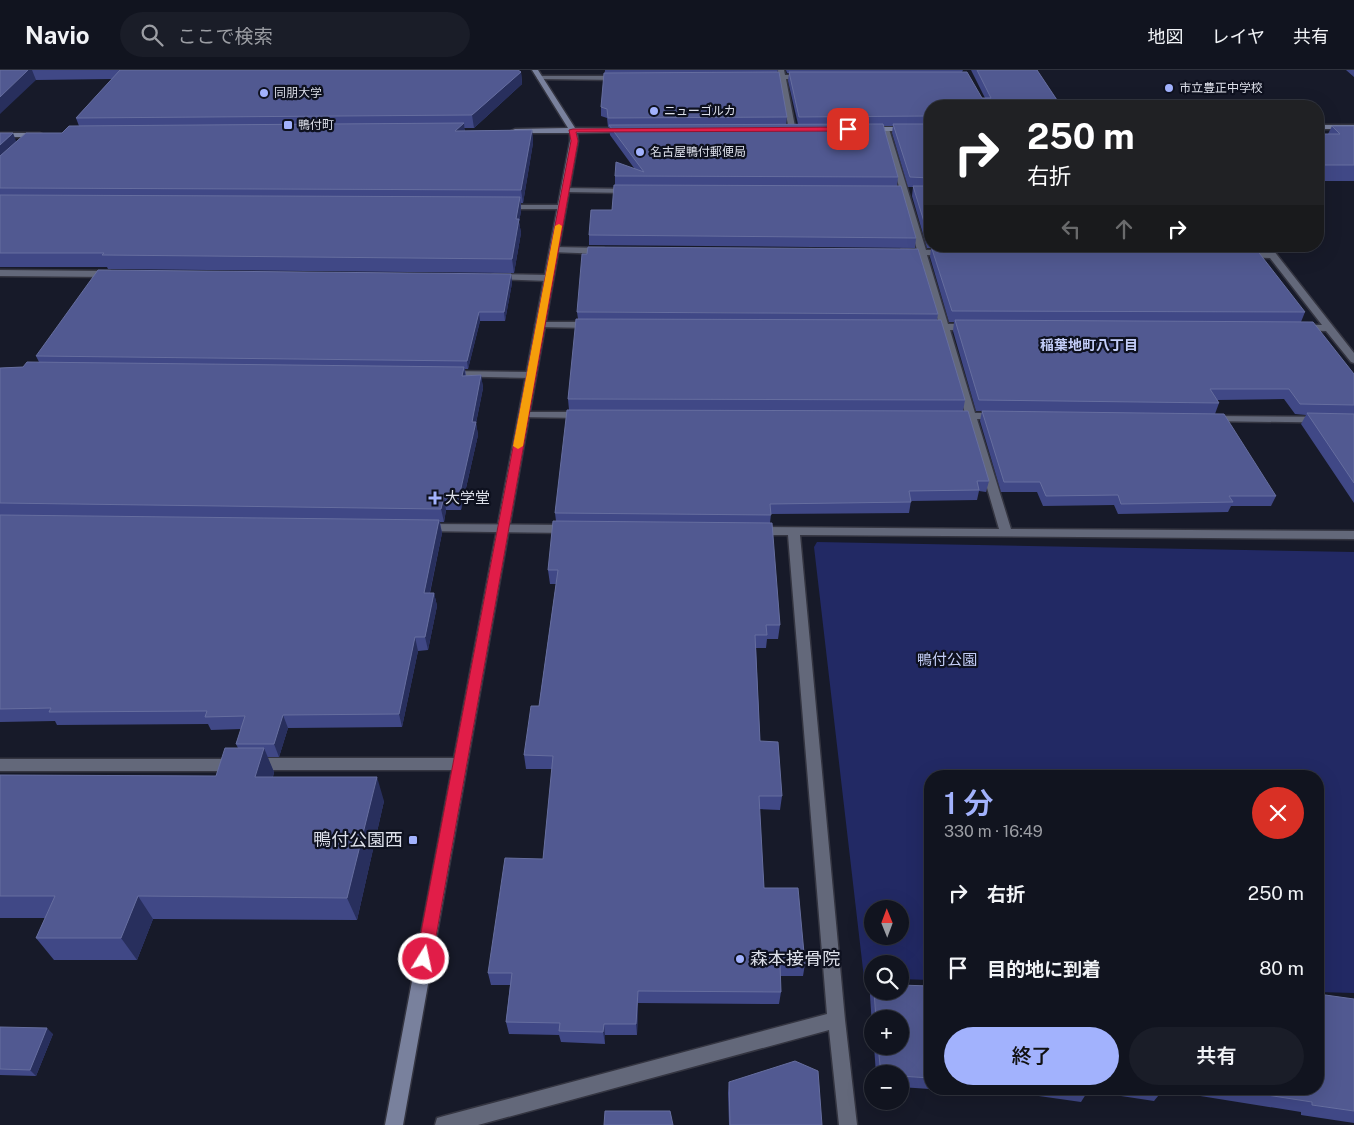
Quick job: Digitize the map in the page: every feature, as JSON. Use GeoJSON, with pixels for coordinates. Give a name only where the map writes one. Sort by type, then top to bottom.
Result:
{"type":"FeatureCollection","features":[{"type":"Feature","properties":{"kind":"street"},"geometry":{"type":"LineString","coordinates":[[394,1125],[574,141],[573,130],[535,70]]}},
{"type":"Feature","properties":{"kind":"street"},"geometry":{"type":"LineString","coordinates":[[754,77],[782,74],[812,77]]}},
{"type":"Feature","properties":{"kind":"street"},"geometry":{"type":"LineString","coordinates":[[782,74],[793,130]]}},
{"type":"Feature","properties":{"kind":"street"},"geometry":{"type":"LineString","coordinates":[[540,78],[628,78]]}},
{"type":"Feature","properties":{"kind":"street"},"geometry":{"type":"LineString","coordinates":[[1324,127],[1354,127]]}},
{"type":"Feature","properties":{"kind":"street"},"geometry":{"type":"LineString","coordinates":[[858,129],[924,129]]}},
{"type":"Feature","properties":{"kind":"street"},"geometry":{"type":"LineString","coordinates":[[885,129],[1006,533]]}},
{"type":"Feature","properties":{"kind":"street"},"geometry":{"type":"LineString","coordinates":[[503,131],[630,130]]}},
{"type":"Feature","properties":{"kind":"street"},"geometry":{"type":"LineString","coordinates":[[784,130],[802,130]]}},
{"type":"Feature","properties":{"kind":"street"},"geometry":{"type":"LineString","coordinates":[[24,147],[36,134]]}},
{"type":"Feature","properties":{"kind":"street"},"geometry":{"type":"LineString","coordinates":[[0,135],[46,134]]}},
{"type":"Feature","properties":{"kind":"street"},"geometry":{"type":"LineString","coordinates":[[565,190],[636,191]]}},
{"type":"Feature","properties":{"kind":"street"},"geometry":{"type":"LineString","coordinates":[[493,207],[562,207]]}},
{"type":"Feature","properties":{"kind":"street"},"geometry":{"type":"LineString","coordinates":[[554,250],[613,251]]}},
{"type":"Feature","properties":{"kind":"street"},"geometry":{"type":"LineString","coordinates":[[894,252],[952,253]]}},
{"type":"Feature","properties":{"kind":"street"},"geometry":{"type":"LineString","coordinates":[[1270,252],[1354,360]]}},
{"type":"Feature","properties":{"kind":"street"},"geometry":{"type":"LineString","coordinates":[[1232,254],[1272,255]]}},
{"type":"Feature","properties":{"kind":"street"},"geometry":{"type":"LineString","coordinates":[[0,273],[117,274]]}},
{"type":"Feature","properties":{"kind":"street"},"geometry":{"type":"LineString","coordinates":[[489,277],[549,278]]}},
{"type":"Feature","properties":{"kind":"street"},"geometry":{"type":"LineString","coordinates":[[540,325],[599,326]]}},
{"type":"Feature","properties":{"kind":"street"},"geometry":{"type":"LineString","coordinates":[[918,327],[980,327]]}},
{"type":"Feature","properties":{"kind":"street"},"geometry":{"type":"LineString","coordinates":[[1290,328],[1329,328]]}},
{"type":"Feature","properties":{"kind":"street"},"geometry":{"type":"LineString","coordinates":[[441,374],[531,375]]}},
{"type":"Feature","properties":{"kind":"street"},"geometry":{"type":"LineString","coordinates":[[524,415],[592,415]]}},
{"type":"Feature","properties":{"kind":"street"},"geometry":{"type":"LineString","coordinates":[[943,416],[1010,417]]}},
{"type":"Feature","properties":{"kind":"street"},"geometry":{"type":"LineString","coordinates":[[1197,419],[1354,420]]}},
{"type":"Feature","properties":{"kind":"street"},"geometry":{"type":"LineString","coordinates":[[414,527],[580,529]]}},
{"type":"Feature","properties":{"kind":"street"},"geometry":{"type":"LineString","coordinates":[[745,530],[1354,535]]}},
{"type":"Feature","properties":{"kind":"street"},"geometry":{"type":"LineString","coordinates":[[794,531],[836,1020],[848,1125]]}},
{"type":"Feature","properties":{"kind":"street"},"geometry":{"type":"LineString","coordinates":[[0,765],[459,764]]}},
{"type":"Feature","properties":{"kind":"street"},"geometry":{"type":"LineString","coordinates":[[444,1125],[836,1020]]}},
{"type":"Feature","properties":{"kind":"green space","name":"鴨付公園"},"geometry":{"type":"Polygon","coordinates":[[[817,542],[1354,552],[1354,993],[1324,992],[1324,770],[924,770],[924,980],[909,979],[909,955],[864,955],[864,978],[814,547],[817,542]]]}},
{"type":"Feature","properties":{"kind":"building"},"geometry":{"type":"Polygon","coordinates":[[[0,70],[28,70],[0,97],[0,70]]]}},
{"type":"Feature","properties":{"kind":"building","name":"同朋大学"},"geometry":{"type":"Polygon","coordinates":[[[120,70],[518,70],[521,72],[472,115],[76,118],[120,70]]]}},
{"type":"Feature","properties":{"kind":"building"},"geometry":{"type":"Polygon","coordinates":[[[977,70],[1037,70],[1057,100],[924,100],[924,116],[799,117],[789,72],[967,72],[982,98],[991,98],[977,70]]]}},
{"type":"Feature","properties":{"kind":"building"},"geometry":{"type":"Polygon","coordinates":[[[779,72],[787,117],[608,118],[607,109],[601,107],[604,73],[779,72]]]}},
{"type":"Feature","properties":{"kind":"building"},"geometry":{"type":"Polygon","coordinates":[[[464,123],[455,131],[532,130],[521,190],[0,188],[0,156],[26,133],[62,133],[69,126],[464,123]]]}},
{"type":"Feature","properties":{"kind":"building"},"geometry":{"type":"Polygon","coordinates":[[[883,124],[898,177],[615,176],[616,162],[644,172],[609,125],[883,124]]]}},
{"type":"Feature","properties":{"kind":"building"},"geometry":{"type":"Polygon","coordinates":[[[893,124],[924,124],[924,178],[910,177],[893,124]]]}},
{"type":"Feature","properties":{"kind":"building"},"geometry":{"type":"Polygon","coordinates":[[[1332,126],[1354,126],[1354,165],[1324,165],[1324,134],[1340,134],[1332,126]]]}},
{"type":"Feature","properties":{"kind":"building"},"geometry":{"type":"Polygon","coordinates":[[[0,133],[13,133],[0,145],[0,133]]]}},
{"type":"Feature","properties":{"kind":"building"},"geometry":{"type":"Polygon","coordinates":[[[614,185],[901,186],[916,238],[589,235],[591,210],[612,210],[614,185]]]}},
{"type":"Feature","properties":{"kind":"building"},"geometry":{"type":"Polygon","coordinates":[[[913,186],[924,186],[924,222],[913,186]]]}},
{"type":"Feature","properties":{"kind":"building"},"geometry":{"type":"Polygon","coordinates":[[[0,195],[520,197],[516,219],[519,219],[512,259],[0,253],[0,195]]]}},
{"type":"Feature","properties":{"kind":"building"},"geometry":{"type":"Polygon","coordinates":[[[588,247],[918,249],[938,314],[577,312],[582,254],[587,254],[588,247]]]}},
{"type":"Feature","properties":{"kind":"building"},"geometry":{"type":"Polygon","coordinates":[[[933,252],[1258,252],[1305,312],[952,311],[933,252]]]}},
{"type":"Feature","properties":{"kind":"building"},"geometry":{"type":"Polygon","coordinates":[[[98,270],[511,274],[504,312],[479,312],[467,361],[36,356],[98,270]]]}},
{"type":"Feature","properties":{"kind":"building"},"geometry":{"type":"Polygon","coordinates":[[[576,319],[941,320],[965,400],[568,399],[576,319]]]}},
{"type":"Feature","properties":{"kind":"building"},"geometry":{"type":"Polygon","coordinates":[[[955,320],[1313,322],[1354,374],[1354,405],[1300,404],[1289,389],[1210,389],[1219,403],[979,400],[955,320]]]}},
{"type":"Feature","properties":{"kind":"building"},"geometry":{"type":"Polygon","coordinates":[[[27,362],[464,367],[462,376],[481,375],[472,422],[476,422],[459,497],[444,497],[441,509],[0,503],[0,368],[23,367],[27,362]]]}},
{"type":"Feature","properties":{"kind":"building"},"geometry":{"type":"Polygon","coordinates":[[[567,410],[968,411],[989,481],[977,481],[979,490],[909,491],[911,502],[770,504],[771,515],[555,513],[567,410]]]}},
{"type":"Feature","properties":{"kind":"building"},"geometry":{"type":"Polygon","coordinates":[[[982,411],[1224,414],[1276,496],[1229,496],[1233,502],[1121,504],[1118,495],[1046,496],[1040,482],[1004,482],[982,411]]]}},
{"type":"Feature","properties":{"kind":"building"},"geometry":{"type":"Polygon","coordinates":[[[1307,413],[1354,414],[1354,483],[1307,413]]]}},
{"type":"Feature","properties":{"kind":"building"},"geometry":{"type":"Polygon","coordinates":[[[0,515],[439,520],[424,593],[434,593],[425,637],[415,637],[399,714],[283,715],[274,744],[236,744],[245,716],[205,717],[207,711],[49,712],[51,708],[0,709],[0,515]]]}},
{"type":"Feature","properties":{"kind":"building"},"geometry":{"type":"Polygon","coordinates":[[[553,521],[772,523],[780,625],[766,625],[767,635],[755,635],[760,741],[778,742],[782,796],[759,796],[764,888],[798,888],[805,964],[780,964],[781,992],[638,991],[636,1024],[604,1024],[603,1032],[559,1031],[560,1023],[506,1022],[512,973],[488,973],[505,858],[543,859],[553,756],[524,755],[531,706],[539,706],[558,570],[548,570],[553,521]]]}},
{"type":"Feature","properties":{"kind":"building"},"geometry":{"type":"Polygon","coordinates":[[[225,748],[264,748],[255,777],[377,777],[347,898],[138,896],[121,938],[36,938],[55,896],[0,896],[0,775],[216,776],[225,748]]]}},
{"type":"Feature","properties":{"kind":"building"},"geometry":{"type":"Polygon","coordinates":[[[909,985],[924,986],[924,1078],[909,1077],[909,1065],[880,1065],[879,1055],[909,1055],[909,1010],[875,1010],[875,1000],[909,1000],[909,985]]]}},
{"type":"Feature","properties":{"kind":"building"},"geometry":{"type":"Polygon","coordinates":[[[1324,995],[1354,999],[1354,1111],[1312,1105],[1312,1102],[1267,1095],[1324,1095],[1324,995]]]}},
{"type":"Feature","properties":{"kind":"building"},"geometry":{"type":"Polygon","coordinates":[[[0,1027],[47,1028],[30,1070],[0,1069],[0,1027]]]}},
{"type":"Feature","properties":{"kind":"building"},"geometry":{"type":"Polygon","coordinates":[[[795,1061],[818,1071],[822,1125],[730,1125],[729,1082],[795,1061]]]}},
{"type":"Feature","properties":{"kind":"building"},"geometry":{"type":"Polygon","coordinates":[[[605,1111],[670,1111],[673,1125],[604,1125],[605,1111]]]}},
{"type":"Feature","properties":{"kind":"slow traffic"},"geometry":{"type":"LineString","coordinates":[[518,446],[559,226]]}},
{"type":"Feature","properties":{"kind":"place","name":"市立豊正中学校"},"geometry":{"type":"Point","coordinates":[1169,88]}},
{"type":"Feature","properties":{"kind":"place","name":"同朋大学"},"geometry":{"type":"Point","coordinates":[264,93]}},
{"type":"Feature","properties":{"kind":"place","name":"ニューゴルカ"},"geometry":{"type":"Point","coordinates":[654,111]}},
{"type":"Feature","properties":{"kind":"place","name":"鴨付町"},"geometry":{"type":"Point","coordinates":[288,125]}},
{"type":"Feature","properties":{"kind":"place","name":"名古屋鴨付郵便局"},"geometry":{"type":"Point","coordinates":[640,152]}},
{"type":"Feature","properties":{"kind":"place","name":"大学堂"},"geometry":{"type":"Point","coordinates":[435,498]}},
{"type":"Feature","properties":{"kind":"place","name":"鴨付公園西"},"geometry":{"type":"Point","coordinates":[413,840]}},
{"type":"Feature","properties":{"kind":"place","name":"森本接骨院"},"geometry":{"type":"Point","coordinates":[740,959]}},
{"type":"Feature","properties":{"kind":"district","name":"稲葉地町八丁目"},"geometry":{"type":"Point","coordinates":[1089,345]}},
{"type":"Feature","properties":{"kind":"route"},"geometry":{"type":"LineString","coordinates":[[424,959],[574,141],[573,130],[848,129]]}}]}
